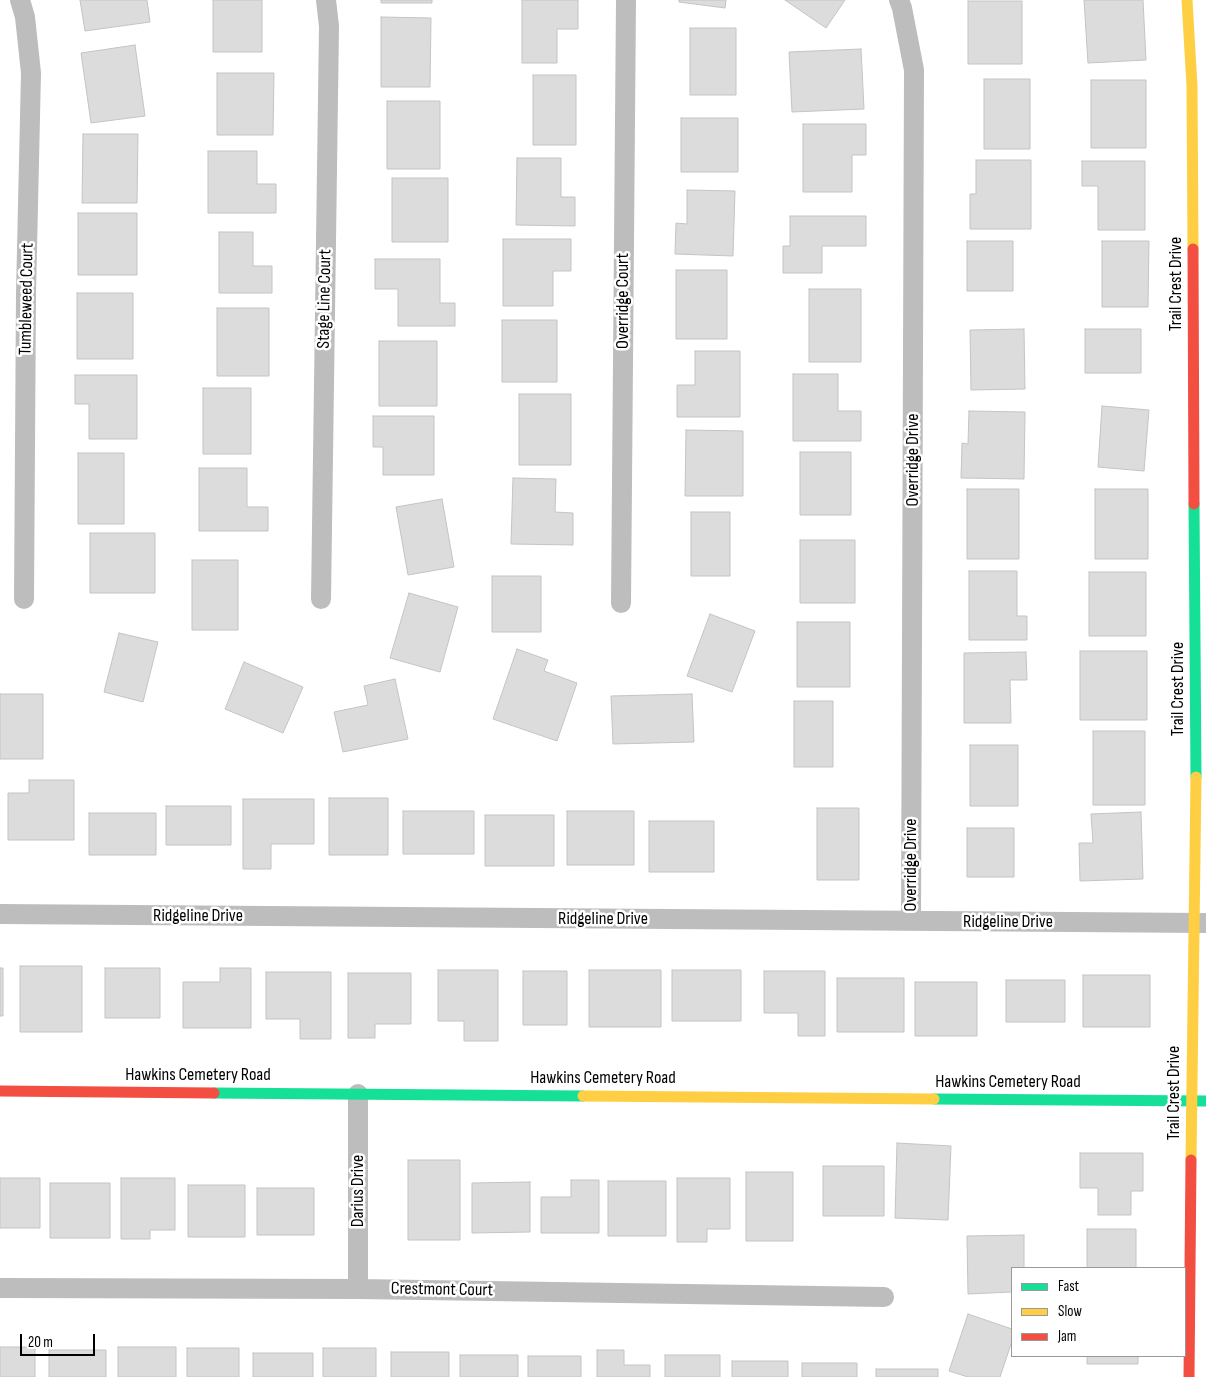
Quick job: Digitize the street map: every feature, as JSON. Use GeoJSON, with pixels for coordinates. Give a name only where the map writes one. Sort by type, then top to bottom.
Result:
{"type":"FeatureCollection","features":[{"type":"Feature","properties":{"kind":"street","name":"Tumbleweed Court"},"geometry":{"type":"LineString","coordinates":[[20,0],[25,17],[31,73],[26,293],[24,599]]}},
{"type":"Feature","properties":{"kind":"street","name":"Stage Line Court"},"geometry":{"type":"LineString","coordinates":[[321,599],[329,26],[326,0]]}},
{"type":"Feature","properties":{"kind":"street","name":"Overridge Court"},"geometry":{"type":"LineString","coordinates":[[621,603],[626,0]]}},
{"type":"Feature","properties":{"kind":"street","name":"Overridge Drive"},"geometry":{"type":"LineString","coordinates":[[899,0],[914,70],[911,921]]}},
{"type":"Feature","properties":{"kind":"street","name":"Trail Crest Drive"},"geometry":{"type":"LineString","coordinates":[[1187,0],[1192,86],[1196,801],[1200,923],[1192,1101],[1189,1377]]}},
{"type":"Feature","properties":{"kind":"street","name":"Ridgeline Drive"},"geometry":{"type":"LineString","coordinates":[[0,914],[1200,923]]}},
{"type":"Feature","properties":{"kind":"street","name":"Hawkins Cemetery Road"},"geometry":{"type":"LineString","coordinates":[[0,1091],[1206,1101]]}},
{"type":"Feature","properties":{"kind":"street","name":"Darius Drive"},"geometry":{"type":"LineString","coordinates":[[358,1094],[358,1289]]}},
{"type":"Feature","properties":{"kind":"street","name":"Crestmont Court"},"geometry":{"type":"LineString","coordinates":[[0,1288],[358,1289],[884,1297]]}},
{"type":"Feature","properties":{"kind":"building"},"geometry":{"type":"Polygon","coordinates":[[[80,0],[147,0],[150,22],[85,31],[80,0]]]}},
{"type":"Feature","properties":{"kind":"building"},"geometry":{"type":"Polygon","coordinates":[[[213,0],[262,0],[262,52],[213,52],[213,0]]]}},
{"type":"Feature","properties":{"kind":"building"},"geometry":{"type":"Polygon","coordinates":[[[381,0],[432,0],[432,3],[381,3],[381,0]]]}},
{"type":"Feature","properties":{"kind":"building"},"geometry":{"type":"Polygon","coordinates":[[[522,0],[578,0],[578,29],[557,29],[557,63],[522,63],[522,0]]]}},
{"type":"Feature","properties":{"kind":"building"},"geometry":{"type":"Polygon","coordinates":[[[679,0],[726,0],[725,8],[679,2],[679,0]]]}},
{"type":"Feature","properties":{"kind":"building"},"geometry":{"type":"Polygon","coordinates":[[[785,0],[845,0],[826,28],[785,0]]]}},
{"type":"Feature","properties":{"kind":"building"},"geometry":{"type":"Polygon","coordinates":[[[1084,0],[1143,0],[1146,60],[1088,63],[1084,0]]]}},
{"type":"Feature","properties":{"kind":"building"},"geometry":{"type":"Polygon","coordinates":[[[968,1],[1022,1],[1022,64],[968,64],[968,1]]]}},
{"type":"Feature","properties":{"kind":"building"},"geometry":{"type":"Polygon","coordinates":[[[381,17],[431,18],[430,87],[381,87],[381,17]]]}},
{"type":"Feature","properties":{"kind":"building"},"geometry":{"type":"Polygon","coordinates":[[[690,28],[736,28],[736,95],[690,95],[690,28]]]}},
{"type":"Feature","properties":{"kind":"building"},"geometry":{"type":"Polygon","coordinates":[[[135,45],[145,116],[91,123],[81,53],[135,45]]]}},
{"type":"Feature","properties":{"kind":"building"},"geometry":{"type":"Polygon","coordinates":[[[861,49],[864,109],[792,112],[789,52],[861,49]]]}},
{"type":"Feature","properties":{"kind":"building"},"geometry":{"type":"Polygon","coordinates":[[[217,73],[274,73],[273,135],[217,135],[217,73]]]}},
{"type":"Feature","properties":{"kind":"building"},"geometry":{"type":"Polygon","coordinates":[[[533,75],[576,75],[576,145],[533,145],[533,75]]]}},
{"type":"Feature","properties":{"kind":"building"},"geometry":{"type":"Polygon","coordinates":[[[984,79],[1030,79],[1030,149],[984,149],[984,79]]]}},
{"type":"Feature","properties":{"kind":"building"},"geometry":{"type":"Polygon","coordinates":[[[1091,80],[1146,80],[1146,148],[1091,148],[1091,80]]]}},
{"type":"Feature","properties":{"kind":"building"},"geometry":{"type":"Polygon","coordinates":[[[387,101],[440,101],[440,169],[387,169],[387,101]]]}},
{"type":"Feature","properties":{"kind":"building"},"geometry":{"type":"Polygon","coordinates":[[[681,118],[738,118],[738,172],[681,172],[681,118]]]}},
{"type":"Feature","properties":{"kind":"building"},"geometry":{"type":"Polygon","coordinates":[[[803,124],[866,124],[866,155],[852,155],[852,192],[803,192],[803,124]]]}},
{"type":"Feature","properties":{"kind":"building"},"geometry":{"type":"Polygon","coordinates":[[[83,134],[138,134],[137,203],[82,203],[83,134]]]}},
{"type":"Feature","properties":{"kind":"building"},"geometry":{"type":"Polygon","coordinates":[[[208,151],[257,151],[257,184],[276,184],[276,213],[208,213],[208,151]]]}},
{"type":"Feature","properties":{"kind":"building"},"geometry":{"type":"Polygon","coordinates":[[[517,158],[561,158],[561,197],[575,197],[575,226],[516,225],[517,158]]]}},
{"type":"Feature","properties":{"kind":"building"},"geometry":{"type":"Polygon","coordinates":[[[976,160],[1031,160],[1031,229],[970,229],[970,194],[976,194],[976,160]]]}},
{"type":"Feature","properties":{"kind":"building"},"geometry":{"type":"Polygon","coordinates":[[[1082,161],[1145,161],[1145,230],[1098,230],[1098,186],[1082,186],[1082,161]]]}},
{"type":"Feature","properties":{"kind":"building"},"geometry":{"type":"Polygon","coordinates":[[[392,178],[448,178],[448,242],[392,242],[392,178]]]}},
{"type":"Feature","properties":{"kind":"building"},"geometry":{"type":"Polygon","coordinates":[[[687,190],[735,191],[733,256],[675,254],[676,223],[687,224],[687,190]]]}},
{"type":"Feature","properties":{"kind":"building"},"geometry":{"type":"Polygon","coordinates":[[[78,213],[137,213],[137,275],[78,275],[78,213]]]}},
{"type":"Feature","properties":{"kind":"building"},"geometry":{"type":"Polygon","coordinates":[[[790,216],[866,216],[866,246],[822,246],[822,273],[783,273],[783,246],[790,246],[790,216]]]}},
{"type":"Feature","properties":{"kind":"building"},"geometry":{"type":"Polygon","coordinates":[[[219,232],[253,232],[253,266],[272,266],[272,293],[219,293],[219,232]]]}},
{"type":"Feature","properties":{"kind":"building"},"geometry":{"type":"Polygon","coordinates":[[[503,239],[571,239],[571,271],[553,271],[553,306],[503,306],[503,239]]]}},
{"type":"Feature","properties":{"kind":"building"},"geometry":{"type":"Polygon","coordinates":[[[967,241],[1013,241],[1013,291],[967,291],[967,241]]]}},
{"type":"Feature","properties":{"kind":"building"},"geometry":{"type":"Polygon","coordinates":[[[1102,241],[1149,241],[1148,307],[1102,307],[1102,241]]]}},
{"type":"Feature","properties":{"kind":"building"},"geometry":{"type":"Polygon","coordinates":[[[375,259],[440,259],[440,303],[455,303],[455,326],[398,326],[398,289],[375,289],[375,259]]]}},
{"type":"Feature","properties":{"kind":"building"},"geometry":{"type":"Polygon","coordinates":[[[676,270],[727,270],[727,339],[676,339],[676,270]]]}},
{"type":"Feature","properties":{"kind":"building"},"geometry":{"type":"Polygon","coordinates":[[[809,289],[861,289],[861,362],[809,362],[809,289]]]}},
{"type":"Feature","properties":{"kind":"building"},"geometry":{"type":"Polygon","coordinates":[[[77,293],[133,293],[133,359],[77,359],[77,293]]]}},
{"type":"Feature","properties":{"kind":"building"},"geometry":{"type":"Polygon","coordinates":[[[217,308],[269,308],[269,376],[217,376],[217,308]]]}},
{"type":"Feature","properties":{"kind":"building"},"geometry":{"type":"Polygon","coordinates":[[[502,320],[557,320],[557,382],[502,382],[502,320]]]}},
{"type":"Feature","properties":{"kind":"building"},"geometry":{"type":"Polygon","coordinates":[[[1024,329],[1025,389],[971,390],[970,330],[1024,329]]]}},
{"type":"Feature","properties":{"kind":"building"},"geometry":{"type":"Polygon","coordinates":[[[1085,329],[1141,329],[1141,373],[1085,373],[1085,329]]]}},
{"type":"Feature","properties":{"kind":"building"},"geometry":{"type":"Polygon","coordinates":[[[379,341],[437,341],[437,406],[379,406],[379,341]]]}},
{"type":"Feature","properties":{"kind":"building"},"geometry":{"type":"Polygon","coordinates":[[[695,351],[740,351],[740,417],[677,417],[677,385],[695,385],[695,351]]]}},
{"type":"Feature","properties":{"kind":"building"},"geometry":{"type":"Polygon","coordinates":[[[793,374],[838,374],[838,411],[861,411],[861,441],[793,441],[793,374]]]}},
{"type":"Feature","properties":{"kind":"building"},"geometry":{"type":"Polygon","coordinates":[[[75,375],[137,375],[137,439],[89,439],[89,404],[75,404],[75,375]]]}},
{"type":"Feature","properties":{"kind":"building"},"geometry":{"type":"Polygon","coordinates":[[[203,388],[251,388],[251,454],[203,454],[203,388]]]}},
{"type":"Feature","properties":{"kind":"building"},"geometry":{"type":"Polygon","coordinates":[[[519,394],[571,394],[571,465],[519,465],[519,394]]]}},
{"type":"Feature","properties":{"kind":"building"},"geometry":{"type":"Polygon","coordinates":[[[1102,406],[1149,410],[1144,471],[1098,467],[1102,406]]]}},
{"type":"Feature","properties":{"kind":"building"},"geometry":{"type":"Polygon","coordinates":[[[969,411],[1025,412],[1024,479],[961,478],[962,443],[968,444],[969,411]]]}},
{"type":"Feature","properties":{"kind":"building"},"geometry":{"type":"Polygon","coordinates":[[[373,416],[434,416],[434,475],[383,475],[383,447],[373,447],[373,416]]]}},
{"type":"Feature","properties":{"kind":"building"},"geometry":{"type":"Polygon","coordinates":[[[686,430],[743,431],[743,496],[685,496],[686,430]]]}},
{"type":"Feature","properties":{"kind":"building"},"geometry":{"type":"Polygon","coordinates":[[[800,452],[851,452],[851,515],[800,515],[800,452]]]}},
{"type":"Feature","properties":{"kind":"building"},"geometry":{"type":"Polygon","coordinates":[[[78,453],[124,453],[124,524],[78,524],[78,453]]]}},
{"type":"Feature","properties":{"kind":"building"},"geometry":{"type":"Polygon","coordinates":[[[199,468],[247,468],[247,507],[268,507],[268,531],[199,531],[199,468]]]}},
{"type":"Feature","properties":{"kind":"building"},"geometry":{"type":"Polygon","coordinates":[[[513,478],[556,479],[555,512],[573,513],[573,545],[511,544],[513,478]]]}},
{"type":"Feature","properties":{"kind":"building"},"geometry":{"type":"Polygon","coordinates":[[[967,489],[1019,489],[1019,559],[967,559],[967,489]]]}},
{"type":"Feature","properties":{"kind":"building"},"geometry":{"type":"Polygon","coordinates":[[[1095,489],[1148,489],[1148,559],[1095,559],[1095,489]]]}},
{"type":"Feature","properties":{"kind":"building"},"geometry":{"type":"Polygon","coordinates":[[[442,499],[454,567],[408,575],[396,507],[442,499]]]}},
{"type":"Feature","properties":{"kind":"building"},"geometry":{"type":"Polygon","coordinates":[[[691,512],[730,512],[730,576],[691,576],[691,512]]]}},
{"type":"Feature","properties":{"kind":"building"},"geometry":{"type":"Polygon","coordinates":[[[90,533],[155,533],[155,593],[90,593],[90,533]]]}},
{"type":"Feature","properties":{"kind":"building"},"geometry":{"type":"Polygon","coordinates":[[[800,540],[855,540],[855,603],[800,603],[800,540]]]}},
{"type":"Feature","properties":{"kind":"building"},"geometry":{"type":"Polygon","coordinates":[[[192,560],[238,560],[238,630],[192,630],[192,560]]]}},
{"type":"Feature","properties":{"kind":"building"},"geometry":{"type":"Polygon","coordinates":[[[969,571],[1017,571],[1017,616],[1027,616],[1027,640],[969,640],[969,571]]]}},
{"type":"Feature","properties":{"kind":"building"},"geometry":{"type":"Polygon","coordinates":[[[1089,572],[1146,572],[1146,636],[1089,636],[1089,572]]]}},
{"type":"Feature","properties":{"kind":"building"},"geometry":{"type":"Polygon","coordinates":[[[492,576],[541,576],[541,632],[492,632],[492,576]]]}},
{"type":"Feature","properties":{"kind":"building"},"geometry":{"type":"Polygon","coordinates":[[[409,593],[458,607],[440,672],[390,658],[409,593]]]}},
{"type":"Feature","properties":{"kind":"building"},"geometry":{"type":"Polygon","coordinates":[[[710,614],[755,631],[732,692],[687,676],[710,614]]]}},
{"type":"Feature","properties":{"kind":"building"},"geometry":{"type":"Polygon","coordinates":[[[797,622],[850,622],[850,687],[797,687],[797,622]]]}},
{"type":"Feature","properties":{"kind":"building"},"geometry":{"type":"Polygon","coordinates":[[[119,633],[158,642],[143,702],[104,692],[119,633]]]}},
{"type":"Feature","properties":{"kind":"building"},"geometry":{"type":"Polygon","coordinates":[[[517,649],[548,660],[544,671],[577,683],[557,741],[493,719],[517,649]]]}},
{"type":"Feature","properties":{"kind":"building"},"geometry":{"type":"Polygon","coordinates":[[[1080,651],[1147,651],[1147,720],[1080,720],[1080,651]]]}},
{"type":"Feature","properties":{"kind":"building"},"geometry":{"type":"Polygon","coordinates":[[[1026,652],[1027,680],[1010,680],[1011,723],[964,723],[964,653],[1026,652]]]}},
{"type":"Feature","properties":{"kind":"building"},"geometry":{"type":"Polygon","coordinates":[[[244,662],[303,687],[283,733],[225,709],[244,662]]]}},
{"type":"Feature","properties":{"kind":"building"},"geometry":{"type":"Polygon","coordinates":[[[395,679],[408,739],[343,752],[334,712],[368,705],[364,686],[395,679]]]}},
{"type":"Feature","properties":{"kind":"building"},"geometry":{"type":"Polygon","coordinates":[[[0,694],[43,694],[43,759],[0,759],[0,694]]]}},
{"type":"Feature","properties":{"kind":"building"},"geometry":{"type":"Polygon","coordinates":[[[692,694],[694,742],[613,744],[611,696],[692,694]]]}},
{"type":"Feature","properties":{"kind":"building"},"geometry":{"type":"Polygon","coordinates":[[[794,701],[833,701],[833,767],[794,767],[794,701]]]}},
{"type":"Feature","properties":{"kind":"building"},"geometry":{"type":"Polygon","coordinates":[[[1093,731],[1145,731],[1145,805],[1093,805],[1093,731]]]}},
{"type":"Feature","properties":{"kind":"building"},"geometry":{"type":"Polygon","coordinates":[[[970,745],[1018,745],[1018,806],[970,806],[970,745]]]}},
{"type":"Feature","properties":{"kind":"building"},"geometry":{"type":"Polygon","coordinates":[[[29,780],[74,780],[74,840],[8,840],[8,793],[29,793],[29,780]]]}},
{"type":"Feature","properties":{"kind":"building"},"geometry":{"type":"Polygon","coordinates":[[[329,798],[388,798],[388,855],[329,855],[329,798]]]}},
{"type":"Feature","properties":{"kind":"building"},"geometry":{"type":"Polygon","coordinates":[[[243,799],[314,799],[314,844],[271,844],[271,869],[243,869],[243,799]]]}},
{"type":"Feature","properties":{"kind":"building"},"geometry":{"type":"Polygon","coordinates":[[[166,806],[231,806],[231,845],[166,845],[166,806]]]}},
{"type":"Feature","properties":{"kind":"building"},"geometry":{"type":"Polygon","coordinates":[[[817,808],[859,808],[859,880],[817,880],[817,808]]]}},
{"type":"Feature","properties":{"kind":"building"},"geometry":{"type":"Polygon","coordinates":[[[403,811],[474,811],[474,854],[403,854],[403,811]]]}},
{"type":"Feature","properties":{"kind":"building"},"geometry":{"type":"Polygon","coordinates":[[[567,811],[634,811],[634,865],[567,865],[567,811]]]}},
{"type":"Feature","properties":{"kind":"building"},"geometry":{"type":"Polygon","coordinates":[[[1141,812],[1143,879],[1080,881],[1079,843],[1093,843],[1091,814],[1141,812]]]}},
{"type":"Feature","properties":{"kind":"building"},"geometry":{"type":"Polygon","coordinates":[[[89,813],[156,813],[156,855],[89,855],[89,813]]]}},
{"type":"Feature","properties":{"kind":"building"},"geometry":{"type":"Polygon","coordinates":[[[485,815],[554,815],[554,866],[485,866],[485,815]]]}},
{"type":"Feature","properties":{"kind":"building"},"geometry":{"type":"Polygon","coordinates":[[[649,821],[714,821],[714,872],[649,872],[649,821]]]}},
{"type":"Feature","properties":{"kind":"building"},"geometry":{"type":"Polygon","coordinates":[[[967,828],[1014,828],[1014,877],[967,877],[967,828]]]}},
{"type":"Feature","properties":{"kind":"building"},"geometry":{"type":"Polygon","coordinates":[[[20,966],[82,966],[82,1032],[20,1032],[20,966]]]}},
{"type":"Feature","properties":{"kind":"building"},"geometry":{"type":"Polygon","coordinates":[[[0,968],[3,968],[3,1016],[0,1016],[0,968]]]}},
{"type":"Feature","properties":{"kind":"building"},"geometry":{"type":"Polygon","coordinates":[[[105,968],[160,968],[160,1018],[105,1018],[105,968]]]}},
{"type":"Feature","properties":{"kind":"building"},"geometry":{"type":"Polygon","coordinates":[[[220,968],[251,968],[251,1028],[183,1028],[183,982],[220,982],[220,968]]]}},
{"type":"Feature","properties":{"kind":"building"},"geometry":{"type":"Polygon","coordinates":[[[438,970],[498,970],[498,1041],[464,1041],[464,1021],[438,1021],[438,970]]]}},
{"type":"Feature","properties":{"kind":"building"},"geometry":{"type":"Polygon","coordinates":[[[589,970],[661,970],[661,1027],[589,1027],[589,970]]]}},
{"type":"Feature","properties":{"kind":"building"},"geometry":{"type":"Polygon","coordinates":[[[672,970],[741,970],[741,1021],[672,1021],[672,970]]]}},
{"type":"Feature","properties":{"kind":"building"},"geometry":{"type":"Polygon","coordinates":[[[523,971],[567,971],[567,1025],[523,1025],[523,971]]]}},
{"type":"Feature","properties":{"kind":"building"},"geometry":{"type":"Polygon","coordinates":[[[764,971],[825,971],[825,1036],[798,1036],[798,1013],[764,1013],[764,971]]]}},
{"type":"Feature","properties":{"kind":"building"},"geometry":{"type":"Polygon","coordinates":[[[266,972],[331,972],[331,1039],[300,1039],[300,1019],[266,1019],[266,972]]]}},
{"type":"Feature","properties":{"kind":"building"},"geometry":{"type":"Polygon","coordinates":[[[348,973],[411,973],[411,1024],[375,1024],[375,1038],[348,1038],[348,973]]]}},
{"type":"Feature","properties":{"kind":"building"},"geometry":{"type":"Polygon","coordinates":[[[1083,975],[1150,975],[1150,1027],[1083,1027],[1083,975]]]}},
{"type":"Feature","properties":{"kind":"building"},"geometry":{"type":"Polygon","coordinates":[[[837,978],[904,978],[904,1032],[837,1032],[837,978]]]}},
{"type":"Feature","properties":{"kind":"building"},"geometry":{"type":"Polygon","coordinates":[[[1006,980],[1065,980],[1065,1022],[1006,1022],[1006,980]]]}},
{"type":"Feature","properties":{"kind":"building"},"geometry":{"type":"Polygon","coordinates":[[[915,982],[977,982],[977,1036],[915,1036],[915,982]]]}},
{"type":"Feature","properties":{"kind":"building"},"geometry":{"type":"Polygon","coordinates":[[[897,1143],[951,1146],[948,1220],[895,1218],[897,1143]]]}},
{"type":"Feature","properties":{"kind":"building"},"geometry":{"type":"Polygon","coordinates":[[[1080,1153],[1143,1153],[1143,1191],[1131,1191],[1131,1215],[1098,1215],[1098,1188],[1080,1188],[1080,1153]]]}},
{"type":"Feature","properties":{"kind":"building"},"geometry":{"type":"Polygon","coordinates":[[[408,1160],[460,1160],[460,1240],[408,1240],[408,1160]]]}},
{"type":"Feature","properties":{"kind":"building"},"geometry":{"type":"Polygon","coordinates":[[[823,1166],[884,1166],[884,1216],[823,1216],[823,1166]]]}},
{"type":"Feature","properties":{"kind":"building"},"geometry":{"type":"Polygon","coordinates":[[[746,1172],[793,1172],[793,1241],[746,1241],[746,1172]]]}},
{"type":"Feature","properties":{"kind":"building"},"geometry":{"type":"Polygon","coordinates":[[[0,1178],[40,1178],[40,1228],[0,1228],[0,1178]]]}},
{"type":"Feature","properties":{"kind":"building"},"geometry":{"type":"Polygon","coordinates":[[[121,1178],[175,1178],[175,1230],[150,1230],[150,1239],[121,1239],[121,1178]]]}},
{"type":"Feature","properties":{"kind":"building"},"geometry":{"type":"Polygon","coordinates":[[[677,1178],[730,1178],[730,1229],[707,1229],[707,1242],[677,1242],[677,1178]]]}},
{"type":"Feature","properties":{"kind":"building"},"geometry":{"type":"Polygon","coordinates":[[[571,1180],[599,1180],[599,1233],[541,1233],[541,1197],[571,1197],[571,1180]]]}},
{"type":"Feature","properties":{"kind":"building"},"geometry":{"type":"Polygon","coordinates":[[[608,1181],[666,1181],[666,1236],[608,1236],[608,1181]]]}},
{"type":"Feature","properties":{"kind":"building"},"geometry":{"type":"Polygon","coordinates":[[[530,1182],[530,1232],[472,1233],[472,1183],[530,1182]]]}},
{"type":"Feature","properties":{"kind":"building"},"geometry":{"type":"Polygon","coordinates":[[[50,1183],[110,1183],[110,1238],[50,1238],[50,1183]]]}},
{"type":"Feature","properties":{"kind":"building"},"geometry":{"type":"Polygon","coordinates":[[[188,1185],[245,1185],[245,1237],[188,1237],[188,1185]]]}},
{"type":"Feature","properties":{"kind":"building"},"geometry":{"type":"Polygon","coordinates":[[[257,1188],[314,1188],[314,1235],[257,1235],[257,1188]]]}},
{"type":"Feature","properties":{"kind":"building"},"geometry":{"type":"Polygon","coordinates":[[[1087,1229],[1136,1229],[1136,1267],[1087,1267],[1087,1229]]]}},
{"type":"Feature","properties":{"kind":"building"},"geometry":{"type":"Polygon","coordinates":[[[1024,1235],[1024,1267],[1011,1267],[1011,1292],[968,1294],[967,1236],[1024,1235]]]}},
{"type":"Feature","properties":{"kind":"building"},"geometry":{"type":"Polygon","coordinates":[[[968,1314],[1011,1329],[1011,1344],[1000,1377],[968,1377],[949,1371],[968,1314]]]}},
{"type":"Feature","properties":{"kind":"building"},"geometry":{"type":"Polygon","coordinates":[[[0,1347],[35,1347],[35,1377],[0,1377],[0,1347]]]}},
{"type":"Feature","properties":{"kind":"building"},"geometry":{"type":"Polygon","coordinates":[[[118,1347],[176,1347],[176,1377],[118,1377],[118,1347]]]}},
{"type":"Feature","properties":{"kind":"building"},"geometry":{"type":"Polygon","coordinates":[[[187,1348],[239,1348],[239,1377],[187,1377],[187,1348]]]}},
{"type":"Feature","properties":{"kind":"building"},"geometry":{"type":"Polygon","coordinates":[[[323,1348],[376,1348],[376,1377],[323,1377],[323,1348]]]}},
{"type":"Feature","properties":{"kind":"building"},"geometry":{"type":"Polygon","coordinates":[[[49,1350],[106,1350],[106,1377],[49,1377],[49,1350]]]}},
{"type":"Feature","properties":{"kind":"building"},"geometry":{"type":"Polygon","coordinates":[[[597,1350],[624,1350],[624,1365],[650,1365],[650,1377],[597,1377],[597,1350]]]}},
{"type":"Feature","properties":{"kind":"building"},"geometry":{"type":"Polygon","coordinates":[[[391,1352],[449,1352],[449,1377],[391,1377],[391,1352]]]}},
{"type":"Feature","properties":{"kind":"building"},"geometry":{"type":"Polygon","coordinates":[[[253,1353],[313,1353],[313,1377],[253,1377],[253,1353]]]}},
{"type":"Feature","properties":{"kind":"building"},"geometry":{"type":"Polygon","coordinates":[[[460,1355],[518,1355],[518,1377],[460,1377],[460,1355]]]}},
{"type":"Feature","properties":{"kind":"building"},"geometry":{"type":"Polygon","coordinates":[[[665,1355],[720,1355],[720,1377],[665,1377],[665,1355]]]}},
{"type":"Feature","properties":{"kind":"building"},"geometry":{"type":"Polygon","coordinates":[[[528,1356],[581,1356],[581,1377],[528,1377],[528,1356]]]}},
{"type":"Feature","properties":{"kind":"building"},"geometry":{"type":"Polygon","coordinates":[[[1087,1357],[1138,1357],[1138,1364],[1087,1364],[1087,1357]]]}},
{"type":"Feature","properties":{"kind":"building"},"geometry":{"type":"Polygon","coordinates":[[[732,1361],[788,1361],[788,1377],[732,1377],[732,1361]]]}},
{"type":"Feature","properties":{"kind":"building"},"geometry":{"type":"Polygon","coordinates":[[[802,1363],[857,1363],[857,1377],[802,1377],[802,1363]]]}},
{"type":"Feature","properties":{"kind":"building"},"geometry":{"type":"Polygon","coordinates":[[[876,1369],[938,1369],[938,1377],[876,1377],[876,1369]]]}},
{"type":"Feature","properties":{"kind":"traffic: fast"},"geometry":{"type":"LineString","coordinates":[[1194,504],[1196,777]]}},
{"type":"Feature","properties":{"kind":"traffic: fast"},"geometry":{"type":"LineString","coordinates":[[214,1093],[583,1096]]}},
{"type":"Feature","properties":{"kind":"traffic: fast"},"geometry":{"type":"LineString","coordinates":[[934,1099],[1206,1101]]}},
{"type":"Feature","properties":{"kind":"traffic: slow"},"geometry":{"type":"LineString","coordinates":[[1187,0],[1192,86],[1193,249]]}},
{"type":"Feature","properties":{"kind":"traffic: slow"},"geometry":{"type":"LineString","coordinates":[[1191,1160],[1196,777]]}},
{"type":"Feature","properties":{"kind":"traffic: slow"},"geometry":{"type":"LineString","coordinates":[[583,1096],[934,1099]]}},
{"type":"Feature","properties":{"kind":"traffic: jam"},"geometry":{"type":"LineString","coordinates":[[1193,249],[1194,504]]}},
{"type":"Feature","properties":{"kind":"traffic: jam"},"geometry":{"type":"LineString","coordinates":[[0,1091],[214,1093]]}},
{"type":"Feature","properties":{"kind":"traffic: jam"},"geometry":{"type":"LineString","coordinates":[[1189,1377],[1191,1160]]}}]}
